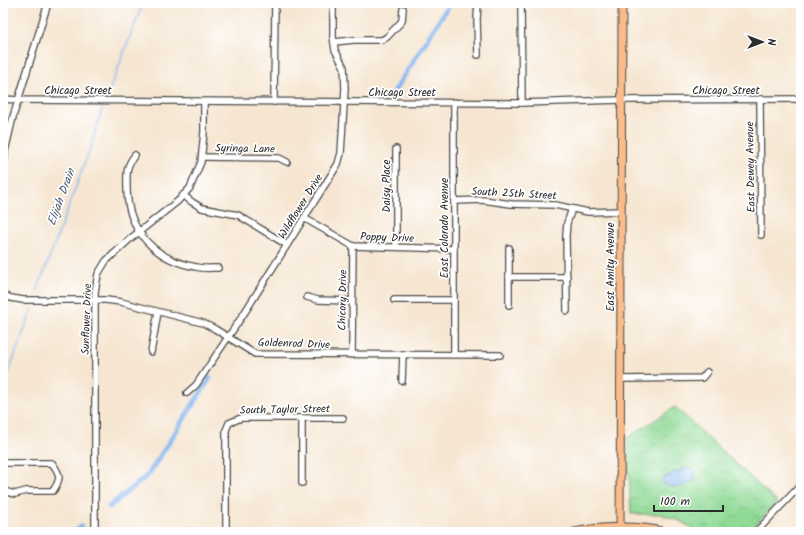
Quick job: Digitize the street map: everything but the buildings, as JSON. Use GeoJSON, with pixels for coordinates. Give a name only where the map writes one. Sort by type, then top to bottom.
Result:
{"type":"FeatureCollection","features":[{"type":"Feature","properties":{"kind":"main road","name":"East Amity Avenue"},"geometry":{"type":"LineString","coordinates":[[620,530],[622,3]]}},
{"type":"Feature","properties":{"kind":"main road"},"geometry":{"type":"LineString","coordinates":[[574,532],[593,528],[620,530],[649,528],[665,532]]}},
{"type":"Feature","properties":{"kind":"street"},"geometry":{"type":"LineString","coordinates":[[3,179],[5,151],[18,100],[48,3]]}},
{"type":"Feature","properties":{"kind":"street"},"geometry":{"type":"LineString","coordinates":[[274,102],[275,3]]}},
{"type":"Feature","properties":{"kind":"street","name":"Wildflower Drive"},"geometry":{"type":"LineString","coordinates":[[187,393],[196,385],[338,164],[341,153],[344,102],[344,67],[335,50],[332,20],[333,3]]}},
{"type":"Feature","properties":{"kind":"street"},"geometry":{"type":"LineString","coordinates":[[478,3],[476,19],[478,55]]}},
{"type":"Feature","properties":{"kind":"street"},"geometry":{"type":"LineString","coordinates":[[521,3],[522,103]]}},
{"type":"Feature","properties":{"kind":"street"},"geometry":{"type":"LineString","coordinates":[[334,42],[382,40],[388,37],[402,21],[403,9]]}},
{"type":"Feature","properties":{"kind":"street","name":"Chicago Street"},"geometry":{"type":"LineString","coordinates":[[3,99],[151,100],[204,102],[522,103],[621,100],[801,99]]}},
{"type":"Feature","properties":{"kind":"street","name":"East Dewey Avenue"},"geometry":{"type":"LineString","coordinates":[[760,99],[761,235]]}},
{"type":"Feature","properties":{"kind":"street","name":"Sunflower Drive"},"geometry":{"type":"LineString","coordinates":[[95,532],[95,300],[98,274],[106,261],[138,232],[178,201],[190,188],[202,157],[204,102]]}},
{"type":"Feature","properties":{"kind":"street","name":"East Colorado Avenue"},"geometry":{"type":"LineString","coordinates":[[454,102],[454,354]]}},
{"type":"Feature","properties":{"kind":"street","name":"Daisy Place"},"geometry":{"type":"LineString","coordinates":[[396,149],[396,247]]}},
{"type":"Feature","properties":{"kind":"street"},"geometry":{"type":"LineString","coordinates":[[135,155],[129,162],[127,171],[128,203],[138,232],[150,245],[173,261],[198,268],[218,268]]}},
{"type":"Feature","properties":{"kind":"street","name":"Syringa Lane"},"geometry":{"type":"LineString","coordinates":[[202,157],[279,158],[287,162]]}},
{"type":"Feature","properties":{"kind":"street"},"geometry":{"type":"LineString","coordinates":[[183,195],[202,208],[238,214],[287,245]]}},
{"type":"Feature","properties":{"kind":"street","name":"South 25th Street"},"geometry":{"type":"LineString","coordinates":[[454,201],[483,200],[511,204],[555,205],[588,212],[621,211]]}},
{"type":"Feature","properties":{"kind":"street"},"geometry":{"type":"LineString","coordinates":[[567,311],[566,235],[567,223],[572,208]]}},
{"type":"Feature","properties":{"kind":"street","name":"Poppy Drive"},"geometry":{"type":"LineString","coordinates":[[304,218],[353,246],[454,249]]}},
{"type":"Feature","properties":{"kind":"street","name":"Chicory Drive"},"geometry":{"type":"LineString","coordinates":[[352,354],[353,246]]}},
{"type":"Feature","properties":{"kind":"street"},"geometry":{"type":"LineString","coordinates":[[509,248],[509,305]]}},
{"type":"Feature","properties":{"kind":"street"},"geometry":{"type":"LineString","coordinates":[[509,276],[567,277]]}},
{"type":"Feature","properties":{"kind":"street","name":"Goldenrod Drive"},"geometry":{"type":"LineString","coordinates":[[3,295],[23,300],[106,300],[121,302],[203,323],[228,336],[255,354],[500,355]]}},
{"type":"Feature","properties":{"kind":"street"},"geometry":{"type":"LineString","coordinates":[[307,297],[318,300],[352,301]]}},
{"type":"Feature","properties":{"kind":"street"},"geometry":{"type":"LineString","coordinates":[[394,300],[454,300]]}},
{"type":"Feature","properties":{"kind":"street"},"geometry":{"type":"LineString","coordinates":[[151,352],[158,312]]}},
{"type":"Feature","properties":{"kind":"street"},"geometry":{"type":"LineString","coordinates":[[402,381],[403,354]]}},
{"type":"Feature","properties":{"kind":"street"},"geometry":{"type":"LineString","coordinates":[[621,378],[702,378],[707,372]]}},
{"type":"Feature","properties":{"kind":"street","name":"South Taylor Street"},"geometry":{"type":"LineString","coordinates":[[226,532],[226,430],[229,423],[240,418],[343,418]]}},
{"type":"Feature","properties":{"kind":"street"},"geometry":{"type":"LineString","coordinates":[[302,418],[302,483]]}},
{"type":"Feature","properties":{"kind":"street"},"geometry":{"type":"LineString","coordinates":[[3,463],[52,463],[58,472],[59,482],[53,491],[26,491],[15,494],[3,491]]}},
{"type":"Feature","properties":{"kind":"street"},"geometry":{"type":"LineString","coordinates":[[756,532],[801,485]]}},
{"type":"Feature","properties":{"kind":"green space"},"geometry":{"type":"Polygon","coordinates":[[[675,407],[777,502],[748,532],[699,532],[680,521],[660,514],[631,514],[627,438],[675,407]]]}},
{"type":"Feature","properties":{"kind":"water"},"geometry":{"type":"Polygon","coordinates":[[[686,468],[691,468],[695,471],[693,481],[689,484],[672,487],[662,482],[663,478],[686,468]]]}},
{"type":"Feature","properties":{"kind":"waterway","name":"Elijah Drain"},"geometry":{"type":"LineString","coordinates":[[108,94],[143,3]]}},
{"type":"Feature","properties":{"kind":"waterway"},"geometry":{"type":"LineString","coordinates":[[392,95],[447,8]]}},
{"type":"Feature","properties":{"kind":"waterway","name":"Elijah Drain"},"geometry":{"type":"LineString","coordinates":[[37,291],[90,149],[102,109]]}},
{"type":"Feature","properties":{"kind":"waterway","name":"Elijah Drain"},"geometry":{"type":"LineString","coordinates":[[3,387],[32,309]]}},
{"type":"Feature","properties":{"kind":"waterway"},"geometry":{"type":"LineString","coordinates":[[109,507],[148,475],[210,378]]}},
{"type":"Feature","properties":{"kind":"waterway"},"geometry":{"type":"LineString","coordinates":[[75,532],[81,527]]}}]}
